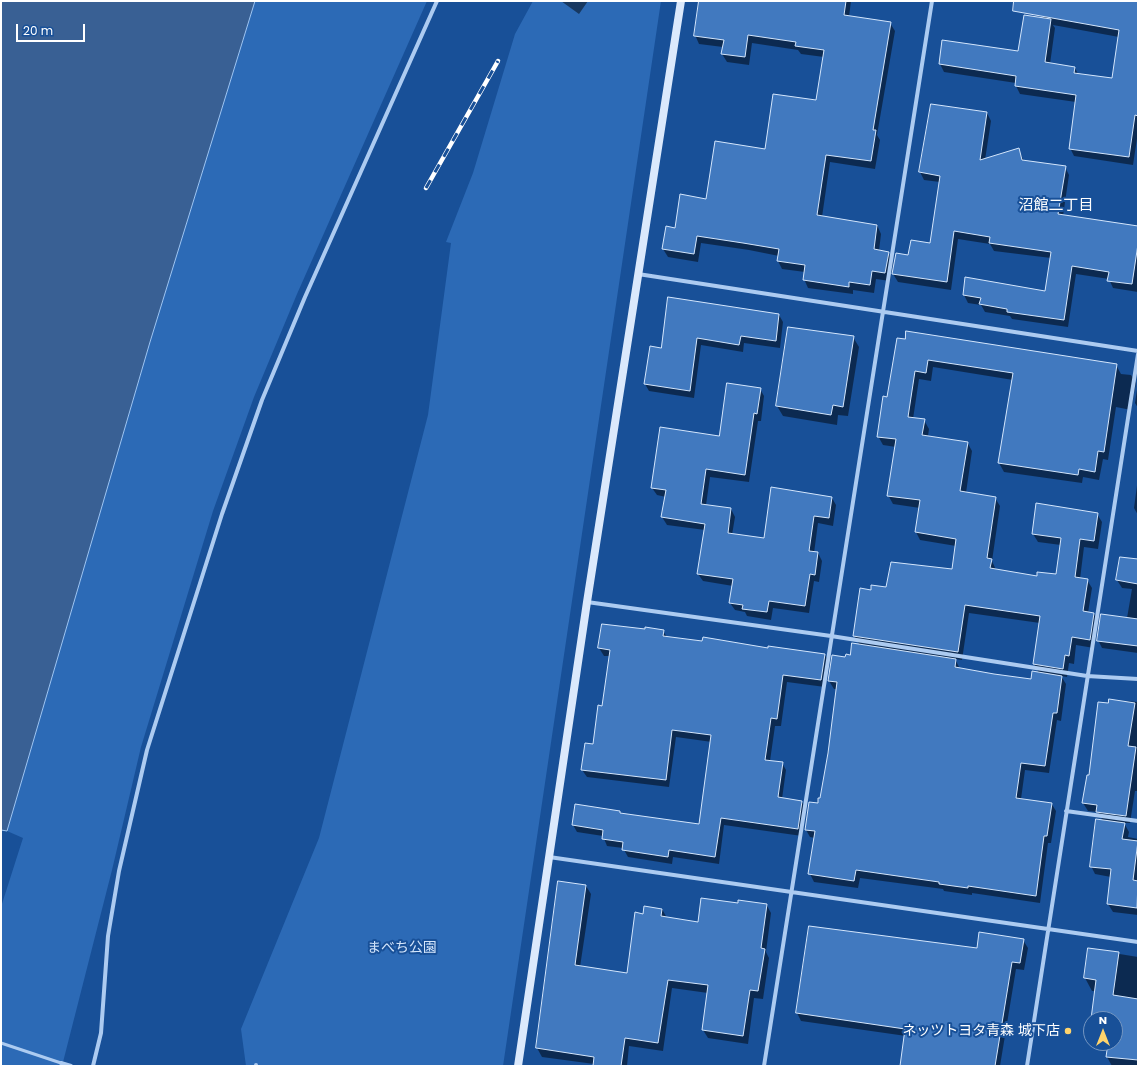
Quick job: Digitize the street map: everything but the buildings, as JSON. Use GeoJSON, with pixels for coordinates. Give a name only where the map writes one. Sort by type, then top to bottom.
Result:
{"type":"FeatureCollection","features":[{"type":"Feature","properties":{"kind":"street"},"geometry":{"type":"LineString","coordinates":[[93,1066],[101,1034],[108,936],[120,864],[147,750],[222,514],[262,400],[305,297],[437,1]]}},
{"type":"Feature","properties":{"kind":"street"},"geometry":{"type":"LineString","coordinates":[[518,1066],[587,602],[681,1]]}},
{"type":"Feature","properties":{"kind":"street"},"geometry":{"type":"LineString","coordinates":[[764,1066],[932,1]]}},
{"type":"Feature","properties":{"kind":"street"},"geometry":{"type":"LineString","coordinates":[[638,274],[1138,350]]}},
{"type":"Feature","properties":{"kind":"street"},"geometry":{"type":"LineString","coordinates":[[1027,1066],[1138,354]]}},
{"type":"Feature","properties":{"kind":"street"},"geometry":{"type":"LineString","coordinates":[[587,602],[831,636],[1087,676],[1138,679]]}},
{"type":"Feature","properties":{"kind":"street"},"geometry":{"type":"LineString","coordinates":[[1066,811],[1138,821]]}},
{"type":"Feature","properties":{"kind":"street"},"geometry":{"type":"LineString","coordinates":[[548,857],[1138,942]]}},
{"type":"Feature","properties":{"kind":"street"},"geometry":{"type":"LineString","coordinates":[[62,1063],[71,1066]]}},
{"type":"Feature","properties":{"kind":"lane"},"geometry":{"type":"LineString","coordinates":[[1,1043],[62,1063]]}},
{"type":"Feature","properties":{"kind":"green space"},"geometry":{"type":"Polygon","coordinates":[[[255,1],[427,1],[297,294],[254,397],[213,511],[141,747],[112,870],[62,1066],[1,1066],[1,907],[23,838],[7,831],[150,342],[255,1]]]}},
{"type":"Feature","properties":{"kind":"green space","name":"まべち公園"},"geometry":{"type":"Polygon","coordinates":[[[533,1],[661,1],[503,1066],[246,1066],[241,1029],[319,838],[428,415],[451,243],[446,242],[473,173],[515,34],[533,1]]]}},
{"type":"Feature","properties":{"kind":"shaded area"},"geometry":{"type":"Polygon","coordinates":[[[1,1],[255,1],[150,342],[7,831],[1,830],[1,1]]]}},
{"type":"Feature","properties":{"kind":"railway"},"geometry":{"type":"LineString","coordinates":[[426,188],[498,61]]}},
{"type":"Feature","properties":{"kind":"place","name":"ネッツトヨタ青森 城下店"},"geometry":{"type":"Point","coordinates":[1068,1031]}},
{"type":"Feature","properties":{"kind":"district","name":"沼館二丁目"},"geometry":{"type":"Point","coordinates":[1056,206]}}]}
